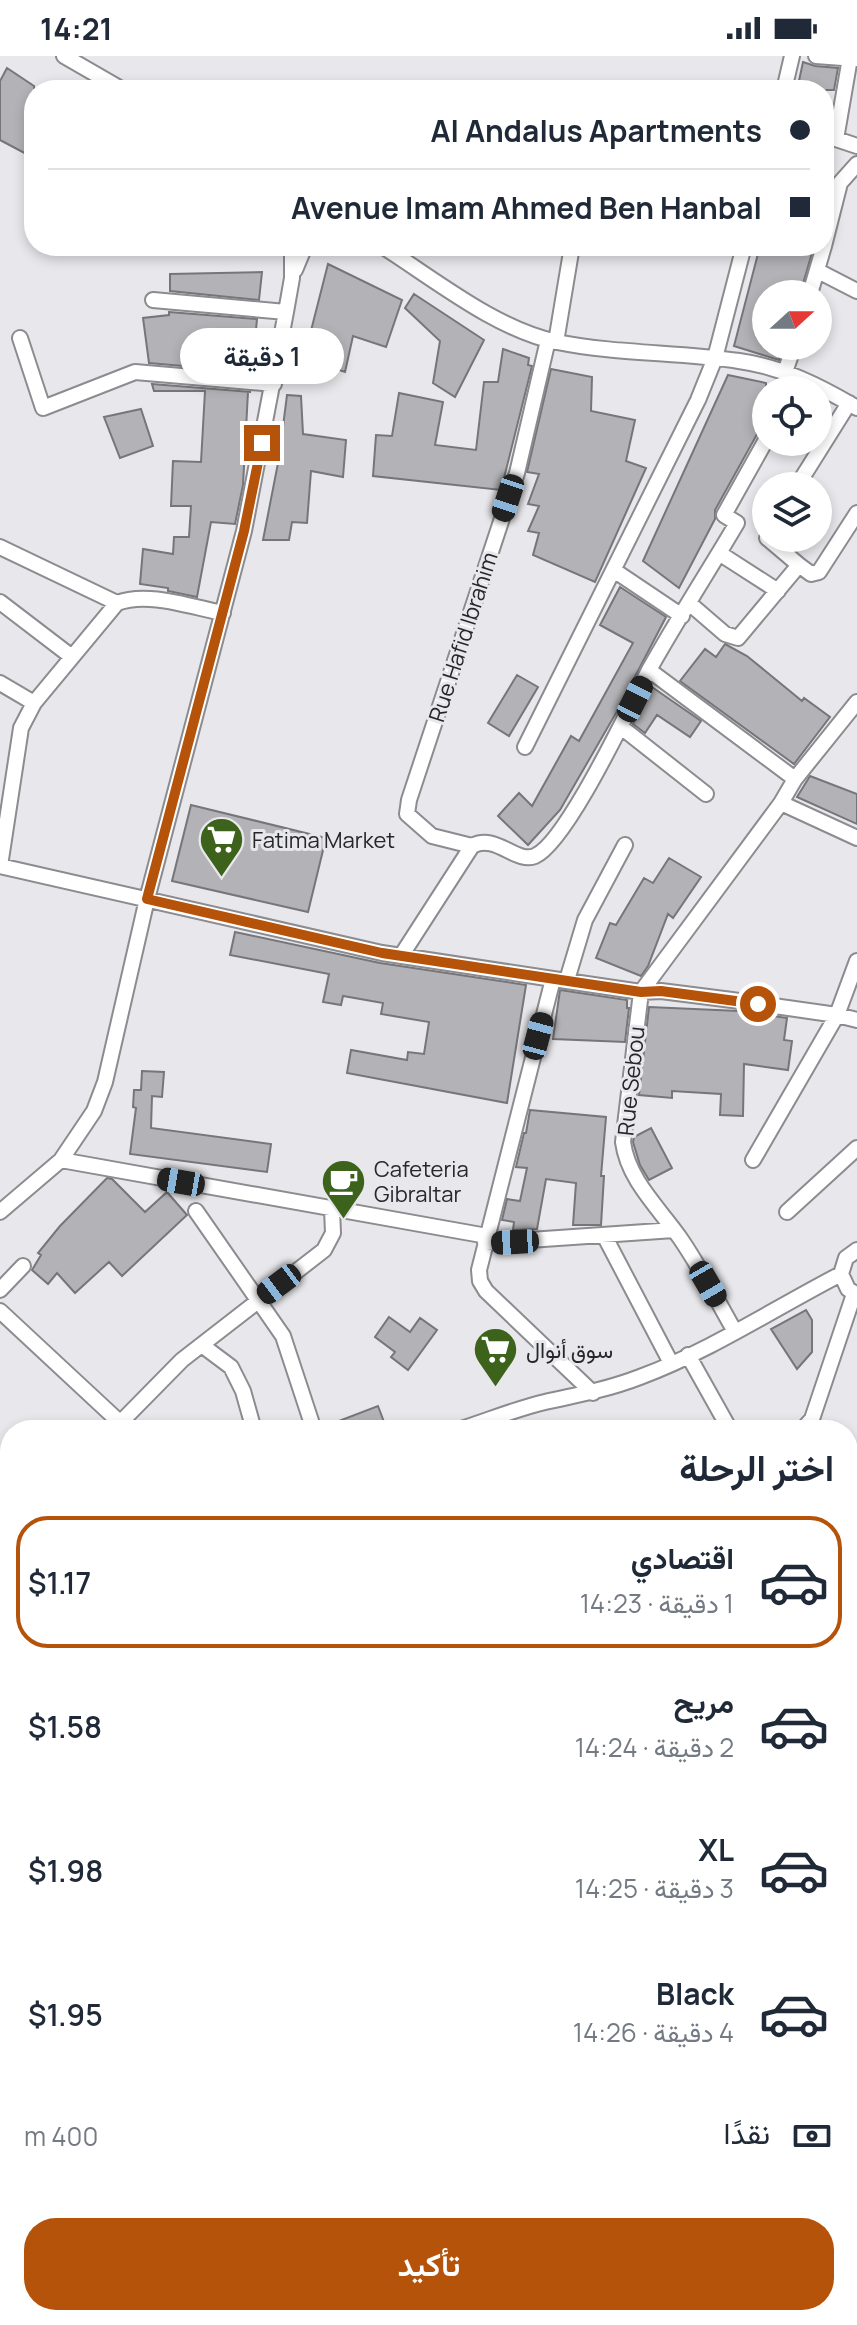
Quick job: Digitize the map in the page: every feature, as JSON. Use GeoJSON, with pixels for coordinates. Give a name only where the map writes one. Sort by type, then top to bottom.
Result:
{"type":"FeatureCollection","features":[{"type":"Feature","properties":{"kind":"street"},"geometry":{"type":"LineString","coordinates":[[64,56],[106,80]]}},
{"type":"Feature","properties":{"kind":"street"},"geometry":{"type":"LineString","coordinates":[[786,80],[792,56]]}},
{"type":"Feature","properties":{"kind":"street"},"geometry":{"type":"LineString","coordinates":[[816,56],[853,58],[836,139],[857,146]]}},
{"type":"Feature","properties":{"kind":"street"},"geometry":{"type":"LineString","coordinates":[[834,201],[840,183],[857,164]]}},
{"type":"Feature","properties":{"kind":"street"},"geometry":{"type":"LineString","coordinates":[[0,1212],[61,1160],[94,1111],[105,1082],[147,899],[244,531],[274,384],[292,278],[292,256]]}},
{"type":"Feature","properties":{"kind":"street"},"geometry":{"type":"LineString","coordinates":[[292,278],[301,256]]}},
{"type":"Feature","properties":{"kind":"street"},"geometry":{"type":"LineString","coordinates":[[398,256],[512,329],[552,341],[741,361],[785,372],[789,376]]}},
{"type":"Feature","properties":{"kind":"street"},"geometry":{"type":"LineString","coordinates":[[552,341],[570,256]]}},
{"type":"Feature","properties":{"kind":"street"},"geometry":{"type":"LineString","coordinates":[[525,747],[698,400],[715,358],[741,256]]}},
{"type":"Feature","properties":{"kind":"street"},"geometry":{"type":"LineString","coordinates":[[815,280],[822,256]]}},
{"type":"Feature","properties":{"kind":"street"},"geometry":{"type":"LineString","coordinates":[[818,271],[857,291]]}},
{"type":"Feature","properties":{"kind":"street"},"geometry":{"type":"LineString","coordinates":[[153,300],[286,312]]}},
{"type":"Feature","properties":{"kind":"street"},"geometry":{"type":"LineString","coordinates":[[20,338],[43,408],[135,372],[274,384]]}},
{"type":"Feature","properties":{"kind":"street","name":"Rue Hafid Ibrahim"},"geometry":{"type":"LineString","coordinates":[[472,846],[432,836],[407,814],[409,800],[517,473],[552,341]]}},
{"type":"Feature","properties":{"kind":"street"},"geometry":{"type":"LineString","coordinates":[[785,372],[789,360]]}},
{"type":"Feature","properties":{"kind":"street"},"geometry":{"type":"LineString","coordinates":[[807,472],[853,406],[832,398]]}},
{"type":"Feature","properties":{"kind":"street"},"geometry":{"type":"LineString","coordinates":[[401,956],[472,846],[489,842],[528,858],[537,855],[558,835],[621,727],[649,670],[737,523],[724,515],[757,456]]}},
{"type":"Feature","properties":{"kind":"street"},"geometry":{"type":"LineString","coordinates":[[784,552],[811,574],[819,572],[857,513]]}},
{"type":"Feature","properties":{"kind":"street"},"geometry":{"type":"LineString","coordinates":[[0,547],[117,603]]}},
{"type":"Feature","properties":{"kind":"street"},"geometry":{"type":"LineString","coordinates":[[719,553],[778,591]]}},
{"type":"Feature","properties":{"kind":"street"},"geometry":{"type":"LineString","coordinates":[[615,571],[725,634],[738,638],[799,565]]}},
{"type":"Feature","properties":{"kind":"street"},"geometry":{"type":"LineString","coordinates":[[223,613],[130,598],[117,603],[34,703],[21,728],[7,773],[0,866],[401,956],[857,1020]]}},
{"type":"Feature","properties":{"kind":"street"},"geometry":{"type":"LineString","coordinates":[[0,602],[72,657]]}},
{"type":"Feature","properties":{"kind":"street"},"geometry":{"type":"LineString","coordinates":[[649,670],[795,779]]}},
{"type":"Feature","properties":{"kind":"street"},"geometry":{"type":"LineString","coordinates":[[0,683],[34,703]]}},
{"type":"Feature","properties":{"kind":"street"},"geometry":{"type":"LineString","coordinates":[[641,992],[781,803],[795,779],[857,702]]}},
{"type":"Feature","properties":{"kind":"street"},"geometry":{"type":"LineString","coordinates":[[621,727],[706,794]]}},
{"type":"Feature","properties":{"kind":"street"},"geometry":{"type":"LineString","coordinates":[[781,803],[857,838]]}},
{"type":"Feature","properties":{"kind":"street"},"geometry":{"type":"LineString","coordinates":[[593,1393],[486,1291],[480,1281],[479,1270],[560,979],[585,920],[625,845]]}},
{"type":"Feature","properties":{"kind":"street"},"geometry":{"type":"LineString","coordinates":[[753,1160],[837,1015],[857,961]]}},
{"type":"Feature","properties":{"kind":"street","name":"Rue Sebou"},"geometry":{"type":"LineString","coordinates":[[641,992],[623,1142],[625,1155],[637,1180],[674,1230],[734,1330]]}},
{"type":"Feature","properties":{"kind":"street"},"geometry":{"type":"LineString","coordinates":[[787,1212],[857,1148]]}},
{"type":"Feature","properties":{"kind":"street"},"geometry":{"type":"LineString","coordinates":[[61,1160],[486,1239],[605,1237],[674,1230]]}},
{"type":"Feature","properties":{"kind":"street"},"geometry":{"type":"LineString","coordinates":[[129,1420],[182,1360],[324,1250],[333,1233],[332,1209]]}},
{"type":"Feature","properties":{"kind":"street"},"geometry":{"type":"LineString","coordinates":[[196,1211],[283,1336],[311,1420]]}},
{"type":"Feature","properties":{"kind":"street"},"geometry":{"type":"LineString","coordinates":[[605,1237],[671,1363]]}},
{"type":"Feature","properties":{"kind":"street"},"geometry":{"type":"LineString","coordinates":[[810,1420],[856,1295],[843,1282],[841,1274],[846,1258],[857,1250]]}},
{"type":"Feature","properties":{"kind":"street"},"geometry":{"type":"LineString","coordinates":[[0,1290],[23,1266]]}},
{"type":"Feature","properties":{"kind":"street"},"geometry":{"type":"LineString","coordinates":[[489,1420],[545,1402],[593,1393],[640,1377],[841,1274]]}},
{"type":"Feature","properties":{"kind":"street"},"geometry":{"type":"LineString","coordinates":[[0,1311],[118,1420]]}},
{"type":"Feature","properties":{"kind":"street"},"geometry":{"type":"LineString","coordinates":[[203,1346],[231,1367],[243,1391],[251,1420]]}},
{"type":"Feature","properties":{"kind":"street"},"geometry":{"type":"LineString","coordinates":[[688,1355],[724,1420]]}},
{"type":"Feature","properties":{"kind":"building"},"geometry":{"type":"Polygon","coordinates":[[[803,62],[838,68],[834,90],[834,80],[799,80],[803,62]]]}},
{"type":"Feature","properties":{"kind":"building"},"geometry":{"type":"Polygon","coordinates":[[[7,68],[25,80],[24,153],[0,140],[0,81],[7,68]]]}},
{"type":"Feature","properties":{"kind":"building"},"geometry":{"type":"Polygon","coordinates":[[[757,256],[811,256],[804,280],[752,280],[752,352],[734,346],[757,256]]]}},
{"type":"Feature","properties":{"kind":"building"},"geometry":{"type":"Polygon","coordinates":[[[328,264],[402,300],[386,347],[353,336],[345,372],[304,358],[328,264]]]}},
{"type":"Feature","properties":{"kind":"building"},"geometry":{"type":"Polygon","coordinates":[[[262,272],[259,300],[170,291],[170,274],[262,272]]]}},
{"type":"Feature","properties":{"kind":"building"},"geometry":{"type":"Polygon","coordinates":[[[414,294],[484,340],[455,397],[433,383],[440,341],[405,308],[414,294]]]}},
{"type":"Feature","properties":{"kind":"building"},"geometry":{"type":"Polygon","coordinates":[[[169,312],[257,319],[252,372],[149,363],[143,318],[169,315],[169,312]]]}},
{"type":"Feature","properties":{"kind":"building"},"geometry":{"type":"Polygon","coordinates":[[[503,349],[529,358],[528,365],[532,366],[501,490],[373,476],[376,435],[392,436],[399,393],[443,402],[435,445],[476,450],[484,382],[498,382],[503,349]]]}},
{"type":"Feature","properties":{"kind":"building"},"geometry":{"type":"Polygon","coordinates":[[[551,369],[592,377],[591,411],[635,420],[626,461],[646,468],[595,582],[533,555],[539,533],[528,531],[539,506],[528,504],[539,474],[527,472],[551,369]]]}},
{"type":"Feature","properties":{"kind":"building"},"geometry":{"type":"Polygon","coordinates":[[[728,375],[752,380],[752,443],[715,510],[715,519],[679,588],[643,561],[728,375]]]}},
{"type":"Feature","properties":{"kind":"building"},"geometry":{"type":"Polygon","coordinates":[[[152,384],[251,392],[248,392],[243,485],[235,524],[211,522],[197,597],[140,584],[143,549],[173,554],[174,537],[189,537],[191,506],[171,506],[173,461],[201,462],[205,391],[154,391],[152,384]]]}},
{"type":"Feature","properties":{"kind":"building"},"geometry":{"type":"Polygon","coordinates":[[[287,395],[301,396],[303,434],[346,440],[343,477],[311,471],[307,523],[292,522],[289,540],[263,540],[279,458],[287,395]]]}},
{"type":"Feature","properties":{"kind":"building"},"geometry":{"type":"Polygon","coordinates":[[[141,409],[153,446],[120,458],[104,417],[141,409]]]}},
{"type":"Feature","properties":{"kind":"building"},"geometry":{"type":"Polygon","coordinates":[[[620,587],[666,617],[560,810],[528,845],[498,816],[519,793],[532,806],[571,736],[579,741],[633,643],[600,625],[620,587]]]}},
{"type":"Feature","properties":{"kind":"building"},"geometry":{"type":"Polygon","coordinates":[[[725,644],[747,656],[802,701],[804,698],[830,717],[794,764],[680,681],[705,649],[716,657],[725,644]]]}},
{"type":"Feature","properties":{"kind":"building"},"geometry":{"type":"Polygon","coordinates":[[[517,675],[538,687],[509,736],[488,723],[517,675]]]}},
{"type":"Feature","properties":{"kind":"building"},"geometry":{"type":"Polygon","coordinates":[[[652,687],[701,721],[690,737],[657,715],[645,733],[633,724],[652,687]]]}},
{"type":"Feature","properties":{"kind":"building"},"geometry":{"type":"Polygon","coordinates":[[[810,776],[857,794],[857,824],[797,797],[810,776]]]}},
{"type":"Feature","properties":{"kind":"building"},"geometry":{"type":"Polygon","coordinates":[[[191,805],[326,838],[308,912],[172,881],[191,805]]]}},
{"type":"Feature","properties":{"kind":"building"},"geometry":{"type":"Polygon","coordinates":[[[669,858],[701,877],[673,918],[668,914],[648,966],[641,976],[596,958],[610,923],[616,925],[644,878],[653,883],[669,858]]]}},
{"type":"Feature","properties":{"kind":"building"},"geometry":{"type":"Polygon","coordinates":[[[235,932],[380,963],[526,985],[507,1103],[347,1073],[351,1050],[407,1060],[408,1052],[424,1054],[429,1022],[381,1014],[383,1003],[343,996],[341,1005],[323,1002],[329,974],[230,955],[235,932]]]}},
{"type":"Feature","properties":{"kind":"building"},"geometry":{"type":"Polygon","coordinates":[[[560,990],[627,1000],[625,1042],[553,1039],[560,990]]]}},
{"type":"Feature","properties":{"kind":"building"},"geometry":{"type":"Polygon","coordinates":[[[649,1007],[739,1011],[787,1018],[784,1040],[792,1041],[788,1070],[744,1064],[743,1116],[720,1115],[721,1094],[672,1091],[672,1098],[639,1095],[649,1007]]]}},
{"type":"Feature","properties":{"kind":"building"},"geometry":{"type":"Polygon","coordinates":[[[142,1071],[164,1072],[162,1097],[152,1096],[151,1128],[271,1144],[267,1172],[130,1154],[136,1108],[133,1107],[134,1090],[141,1090],[142,1071]]]}},
{"type":"Feature","properties":{"kind":"building"},"geometry":{"type":"Polygon","coordinates":[[[530,1110],[606,1117],[601,1225],[573,1225],[576,1183],[546,1179],[537,1229],[513,1230],[514,1222],[502,1220],[507,1199],[520,1201],[527,1168],[516,1167],[530,1110]]]}},
{"type":"Feature","properties":{"kind":"building"},"geometry":{"type":"Polygon","coordinates":[[[651,1128],[672,1168],[649,1180],[640,1165],[633,1142],[634,1137],[651,1128]]]}},
{"type":"Feature","properties":{"kind":"building"},"geometry":{"type":"Polygon","coordinates":[[[107,1178],[112,1179],[145,1212],[167,1192],[187,1215],[122,1276],[109,1262],[75,1293],[57,1273],[48,1284],[32,1270],[41,1255],[38,1253],[107,1178]]]}},
{"type":"Feature","properties":{"kind":"building"},"geometry":{"type":"Polygon","coordinates":[[[806,1310],[812,1320],[812,1352],[797,1369],[771,1329],[806,1310]]]}},
{"type":"Feature","properties":{"kind":"building"},"geometry":{"type":"Polygon","coordinates":[[[389,1317],[410,1332],[420,1318],[437,1330],[408,1370],[391,1357],[395,1352],[375,1337],[389,1317]]]}},
{"type":"Feature","properties":{"kind":"building"},"geometry":{"type":"Polygon","coordinates":[[[378,1406],[383,1420],[341,1420],[378,1406]]]}},
{"type":"Feature","properties":{"kind":"place","name":"Fatima Market"},"geometry":{"type":"Point","coordinates":[221,879]}},
{"type":"Feature","properties":{"kind":"place","name":"Cafeteria Gibraltar"},"geometry":{"type":"Point","coordinates":[343,1221]}},
{"type":"Feature","properties":{"kind":"place","name":"سوق أنوال"},"geometry":{"type":"Point","coordinates":[495,1389]}},
{"type":"Feature","properties":{"kind":"route"},"geometry":{"type":"LineString","coordinates":[[262,443],[244,531],[147,899],[382,953],[641,992],[661,991],[758,1004]]}}]}
